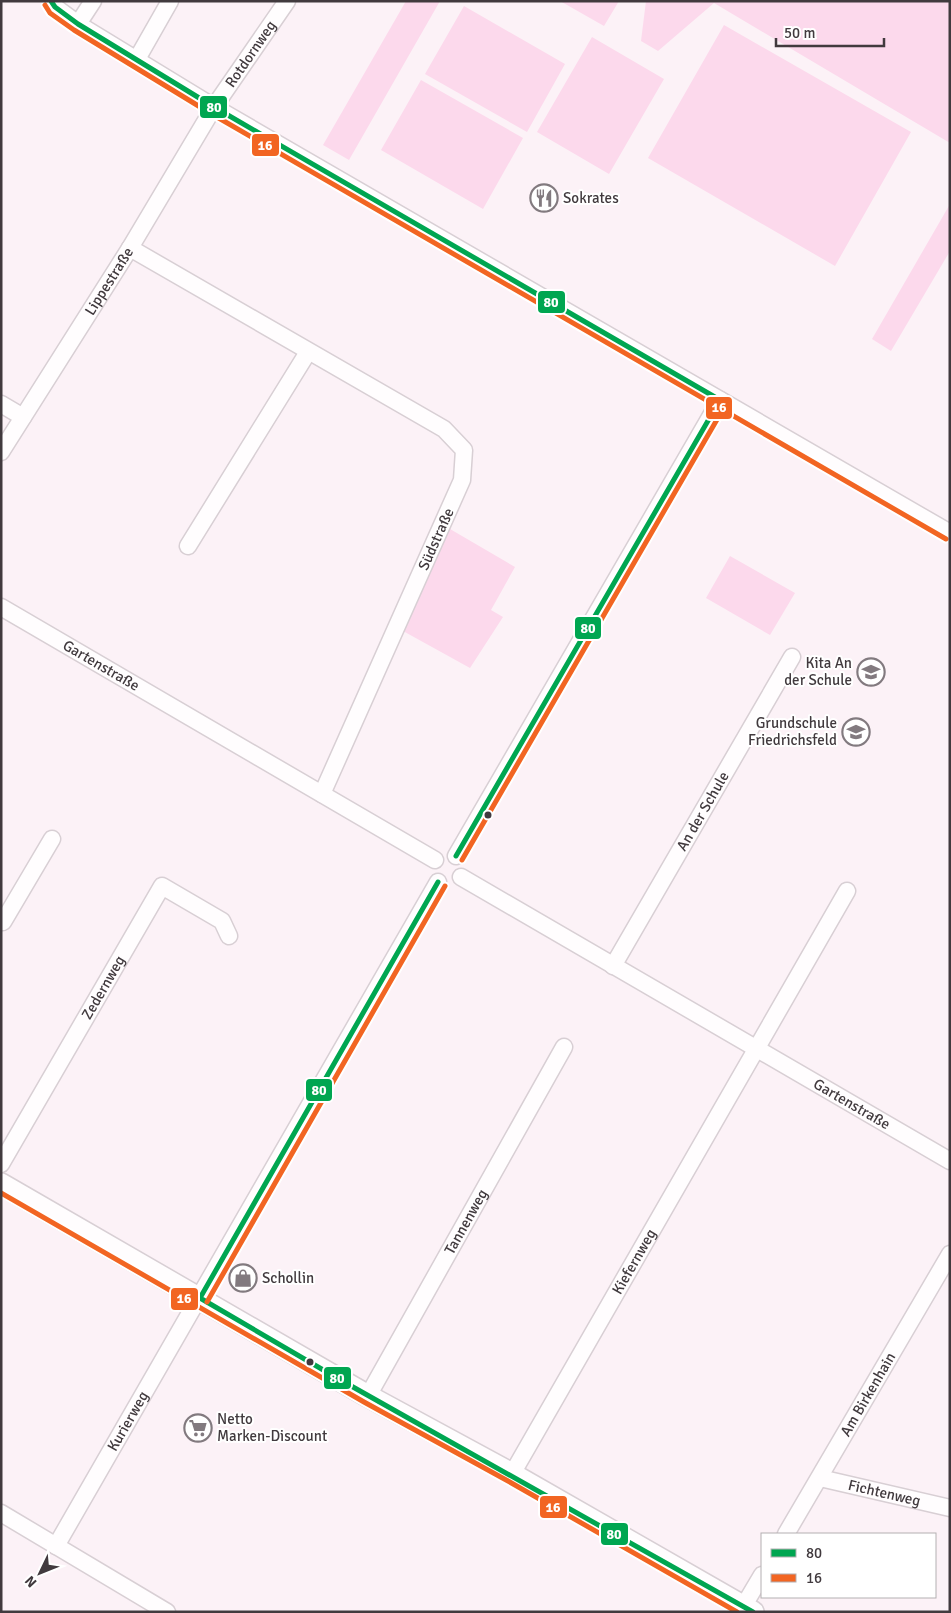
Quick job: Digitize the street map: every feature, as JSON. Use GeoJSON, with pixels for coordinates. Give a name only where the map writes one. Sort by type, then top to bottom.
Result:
{"type":"FeatureCollection","features":[{"type":"Feature","properties":{"kind":"street"},"geometry":{"type":"LineString","coordinates":[[51,1],[55,7],[78,24],[214,107],[950,533]]}},
{"type":"Feature","properties":{"kind":"street"},"geometry":{"type":"LineString","coordinates":[[78,24],[93,1]]}},
{"type":"Feature","properties":{"kind":"street"},"geometry":{"type":"LineString","coordinates":[[137,59],[170,1]]}},
{"type":"Feature","properties":{"kind":"street","name":"Rotdornweg"},"geometry":{"type":"LineString","coordinates":[[214,107],[287,1]]}},
{"type":"Feature","properties":{"kind":"street","name":"Lippestraße"},"geometry":{"type":"LineString","coordinates":[[1,452],[130,248],[214,107]]}},
{"type":"Feature","properties":{"kind":"street","name":"Südstraße"},"geometry":{"type":"LineString","coordinates":[[130,248],[444,429],[464,450],[462,480],[322,794]]}},
{"type":"Feature","properties":{"kind":"street"},"geometry":{"type":"LineString","coordinates":[[188,546],[308,352]]}},
{"type":"Feature","properties":{"kind":"street"},"geometry":{"type":"LineString","coordinates":[[456,856],[720,400]]}},
{"type":"Feature","properties":{"kind":"street"},"geometry":{"type":"LineString","coordinates":[[1,404],[23,417]]}},
{"type":"Feature","properties":{"kind":"street","name":"Gartenstraße"},"geometry":{"type":"LineString","coordinates":[[1,607],[435,860]]}},
{"type":"Feature","properties":{"kind":"street","name":"An der Schule"},"geometry":{"type":"LineString","coordinates":[[613,966],[792,657]]}},
{"type":"Feature","properties":{"kind":"street"},"geometry":{"type":"LineString","coordinates":[[1,921],[3,922],[52,839]]}},
{"type":"Feature","properties":{"kind":"street"},"geometry":{"type":"LineString","coordinates":[[441,855],[456,856],[461,862],[463,870],[461,877],[455,884],[446,885],[438,882],[433,876],[432,868],[435,860],[441,855]]}},
{"type":"Feature","properties":{"kind":"street","name":"Gartenstraße"},"geometry":{"type":"LineString","coordinates":[[461,877],[950,1161]]}},
{"type":"Feature","properties":{"kind":"street","name":"Kurierweg"},"geometry":{"type":"LineString","coordinates":[[56,1546],[438,882]]}},
{"type":"Feature","properties":{"kind":"street","name":"Zedernweg"},"geometry":{"type":"LineString","coordinates":[[1,1164],[162,886],[222,921],[229,936]]}},
{"type":"Feature","properties":{"kind":"street"},"geometry":{"type":"LineString","coordinates":[[756,1047],[847,891]]}},
{"type":"Feature","properties":{"kind":"street","name":"Tannenweg"},"geometry":{"type":"LineString","coordinates":[[368,1396],[564,1046]]}},
{"type":"Feature","properties":{"kind":"street","name":"Kiefernweg"},"geometry":{"type":"LineString","coordinates":[[512,1474],[756,1047]]}},
{"type":"Feature","properties":{"kind":"street"},"geometry":{"type":"LineString","coordinates":[[1,1184],[368,1396],[512,1474],[746,1610],[761,1577]]}},
{"type":"Feature","properties":{"kind":"street","name":"Am Birkenhain"},"geometry":{"type":"LineString","coordinates":[[787,1533],[950,1254]]}},
{"type":"Feature","properties":{"kind":"street","name":"Fichtenweg"},"geometry":{"type":"LineString","coordinates":[[820,1478],[950,1508]]}},
{"type":"Feature","properties":{"kind":"street"},"geometry":{"type":"LineString","coordinates":[[1,1513],[167,1612]]}},
{"type":"Feature","properties":{"kind":"shaded area"},"geometry":{"type":"Polygon","coordinates":[[[406,1],[440,1],[349,160],[323,145],[406,1]]]}},
{"type":"Feature","properties":{"kind":"shaded area"},"geometry":{"type":"Polygon","coordinates":[[[560,1],[619,1],[604,26],[560,1]]]}},
{"type":"Feature","properties":{"kind":"shaded area"},"geometry":{"type":"Polygon","coordinates":[[[646,1],[950,1],[950,143],[714,3],[658,51],[641,41],[646,1]]]}},
{"type":"Feature","properties":{"kind":"shaded area"},"geometry":{"type":"Polygon","coordinates":[[[464,6],[565,64],[527,132],[425,74],[464,6]]]}},
{"type":"Feature","properties":{"kind":"shaded area"},"geometry":{"type":"Polygon","coordinates":[[[724,25],[911,132],[835,266],[648,158],[724,25]]]}},
{"type":"Feature","properties":{"kind":"shaded area"},"geometry":{"type":"Polygon","coordinates":[[[592,37],[664,79],[609,174],[537,132],[592,37]]]}},
{"type":"Feature","properties":{"kind":"shaded area"},"geometry":{"type":"Polygon","coordinates":[[[421,80],[523,138],[483,209],[381,150],[421,80]]]}},
{"type":"Feature","properties":{"kind":"shaded area"},"geometry":{"type":"Polygon","coordinates":[[[950,204],[950,251],[891,351],[872,339],[950,204]]]}},
{"type":"Feature","properties":{"kind":"shaded area"},"geometry":{"type":"Polygon","coordinates":[[[450,529],[515,567],[491,610],[503,617],[470,668],[403,631],[450,529]]]}},
{"type":"Feature","properties":{"kind":"shaded area"},"geometry":{"type":"Polygon","coordinates":[[[730,556],[795,593],[770,635],[706,598],[730,556]]]}},
{"type":"Feature","properties":{"kind":"transit line","name":"80"},"geometry":{"type":"LineString","coordinates":[[51,1],[55,7],[78,24],[214,107],[720,400]]}},
{"type":"Feature","properties":{"kind":"transit line","name":"16"},"geometry":{"type":"LineString","coordinates":[[45,5],[50,13],[74,30],[210,113],[946,539]]}},
{"type":"Feature","properties":{"kind":"transit line","name":"80"},"geometry":{"type":"LineString","coordinates":[[456,856],[720,400]]}},
{"type":"Feature","properties":{"kind":"transit line","name":"16"},"geometry":{"type":"LineString","coordinates":[[462,860],[726,404]]}},
{"type":"Feature","properties":{"kind":"transit line","name":"80"},"geometry":{"type":"LineString","coordinates":[[200,1298],[438,882]]}},
{"type":"Feature","properties":{"kind":"transit line","name":"16"},"geometry":{"type":"LineString","coordinates":[[207,1302],[445,886]]}},
{"type":"Feature","properties":{"kind":"transit line","name":"16"},"geometry":{"type":"LineString","coordinates":[[1,1193],[364,1402],[508,1481],[737,1612]]}},
{"type":"Feature","properties":{"kind":"transit line","name":"80"},"geometry":{"type":"LineString","coordinates":[[200,1298],[337,1378],[753,1612]]}},
{"type":"Feature","properties":{"kind":"place","name":"Sokrates"},"geometry":{"type":"Point","coordinates":[544,198]}},
{"type":"Feature","properties":{"kind":"place","name":"Kita An der Schule"},"geometry":{"type":"Point","coordinates":[871,672]}},
{"type":"Feature","properties":{"kind":"place","name":"Grundschule Friedrichsfeld"},"geometry":{"type":"Point","coordinates":[856,732]}},
{"type":"Feature","properties":{"kind":"place","name":"Schollin"},"geometry":{"type":"Point","coordinates":[243,1278]}},
{"type":"Feature","properties":{"kind":"place","name":"Netto Marken-Discount"},"geometry":{"type":"Point","coordinates":[198,1428]}}]}
